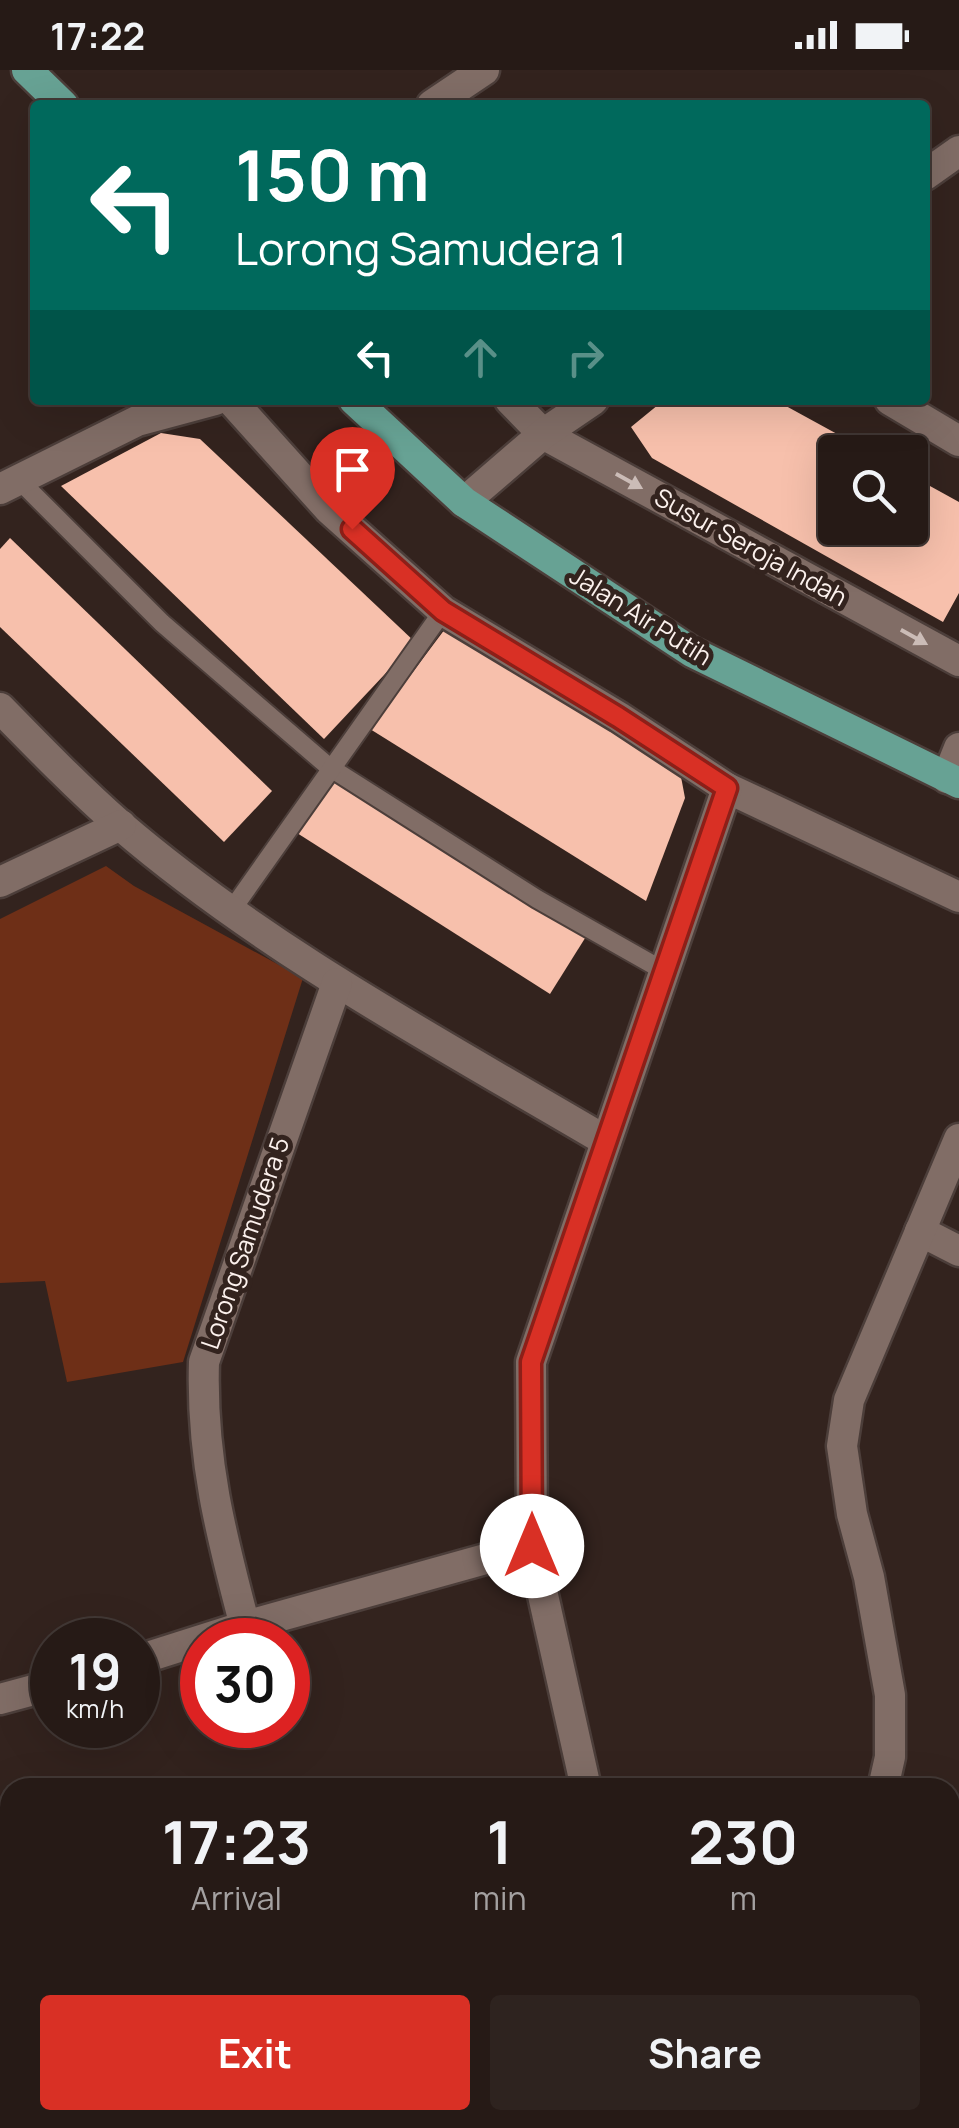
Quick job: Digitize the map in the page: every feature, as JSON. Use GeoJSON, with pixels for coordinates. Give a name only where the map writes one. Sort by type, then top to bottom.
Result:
{"type":"FeatureCollection","features":[{"type":"Feature","properties":{"kind":"main road"},"geometry":{"type":"LineString","coordinates":[[27,70],[58,100]]}},
{"type":"Feature","properties":{"kind":"main road","name":"Jalan Air Putih"},"geometry":{"type":"LineString","coordinates":[[359,405],[464,502],[692,652],[953,781]]}},
{"type":"Feature","properties":{"kind":"street"},"geometry":{"type":"LineString","coordinates":[[439,100],[484,70]]}},
{"type":"Feature","properties":{"kind":"street"},"geometry":{"type":"LineString","coordinates":[[930,171],[959,151]]}},
{"type":"Feature","properties":{"kind":"street"},"geometry":{"type":"LineString","coordinates":[[9,484],[137,421],[196,405]]}},
{"type":"Feature","properties":{"kind":"street"},"geometry":{"type":"LineString","coordinates":[[236,405],[330,509],[443,611],[727,788],[959,898]]}},
{"type":"Feature","properties":{"kind":"street","name":"Susur Seroja Indah"},"geometry":{"type":"LineString","coordinates":[[515,405],[543,434],[959,661]]}},
{"type":"Feature","properties":{"kind":"street"},"geometry":{"type":"LineString","coordinates":[[464,502],[543,434],[586,405]]}},
{"type":"Feature","properties":{"kind":"street"},"geometry":{"type":"LineString","coordinates":[[898,405],[959,441]]}},
{"type":"Feature","properties":{"kind":"street"},"geometry":{"type":"LineString","coordinates":[[0,708],[121,825],[231,911],[337,983],[606,1141]]}},
{"type":"Feature","properties":{"kind":"street"},"geometry":{"type":"LineString","coordinates":[[953,781],[959,748]]}},
{"type":"Feature","properties":{"kind":"street"},"geometry":{"type":"LineString","coordinates":[[584,1778],[532,1546],[531,1362],[727,788]]}},
{"type":"Feature","properties":{"kind":"street"},"geometry":{"type":"LineString","coordinates":[[0,882],[121,825]]}},
{"type":"Feature","properties":{"kind":"street","name":"Lorong Samudera 5"},"geometry":{"type":"LineString","coordinates":[[243,1618],[206,1457],[202,1411],[204,1362],[337,983]]}},
{"type":"Feature","properties":{"kind":"street"},"geometry":{"type":"LineString","coordinates":[[885,1778],[890,1757],[890,1695],[852,1514],[842,1446],[849,1400],[959,1139]]}},
{"type":"Feature","properties":{"kind":"street"},"geometry":{"type":"LineString","coordinates":[[920,1230],[959,1252]]}},
{"type":"Feature","properties":{"kind":"street"},"geometry":{"type":"LineString","coordinates":[[274,1618],[532,1546]]}},
{"type":"Feature","properties":{"kind":"street"},"geometry":{"type":"LineString","coordinates":[[0,1698],[30,1690]]}},
{"type":"Feature","properties":{"kind":"lane"},"geometry":{"type":"LineString","coordinates":[[9,484],[162,624],[329,768],[537,899],[664,971]]}},
{"type":"Feature","properties":{"kind":"lane"},"geometry":{"type":"LineString","coordinates":[[231,911],[443,611]]}},
{"type":"Feature","properties":{"kind":"shaded area"},"geometry":{"type":"Polygon","coordinates":[[[106,866],[134,886],[303,978],[183,1362],[67,1382],[45,1281],[0,1283],[0,919],[106,866]]]}},
{"type":"Feature","properties":{"kind":"building"},"geometry":{"type":"Polygon","coordinates":[[[658,405],[784,405],[839,435],[818,435],[818,545],[928,545],[928,485],[959,502],[959,593],[943,622],[652,458],[631,427],[658,405]]]}},
{"type":"Feature","properties":{"kind":"building"},"geometry":{"type":"Polygon","coordinates":[[[161,433],[200,439],[415,642],[324,739],[61,486],[161,433]]]}},
{"type":"Feature","properties":{"kind":"building"},"geometry":{"type":"Polygon","coordinates":[[[10,538],[272,791],[224,842],[0,627],[0,549],[10,538]]]}},
{"type":"Feature","properties":{"kind":"building"},"geometry":{"type":"Polygon","coordinates":[[[448,625],[678,761],[685,798],[646,901],[370,729],[448,625]]]}},
{"type":"Feature","properties":{"kind":"building"},"geometry":{"type":"Polygon","coordinates":[[[334,774],[587,935],[550,994],[297,833],[334,774]]]}},
{"type":"Feature","properties":{"kind":"route"},"geometry":{"type":"LineString","coordinates":[[352,529],[443,611],[727,788],[531,1362],[532,1546]]}}]}
